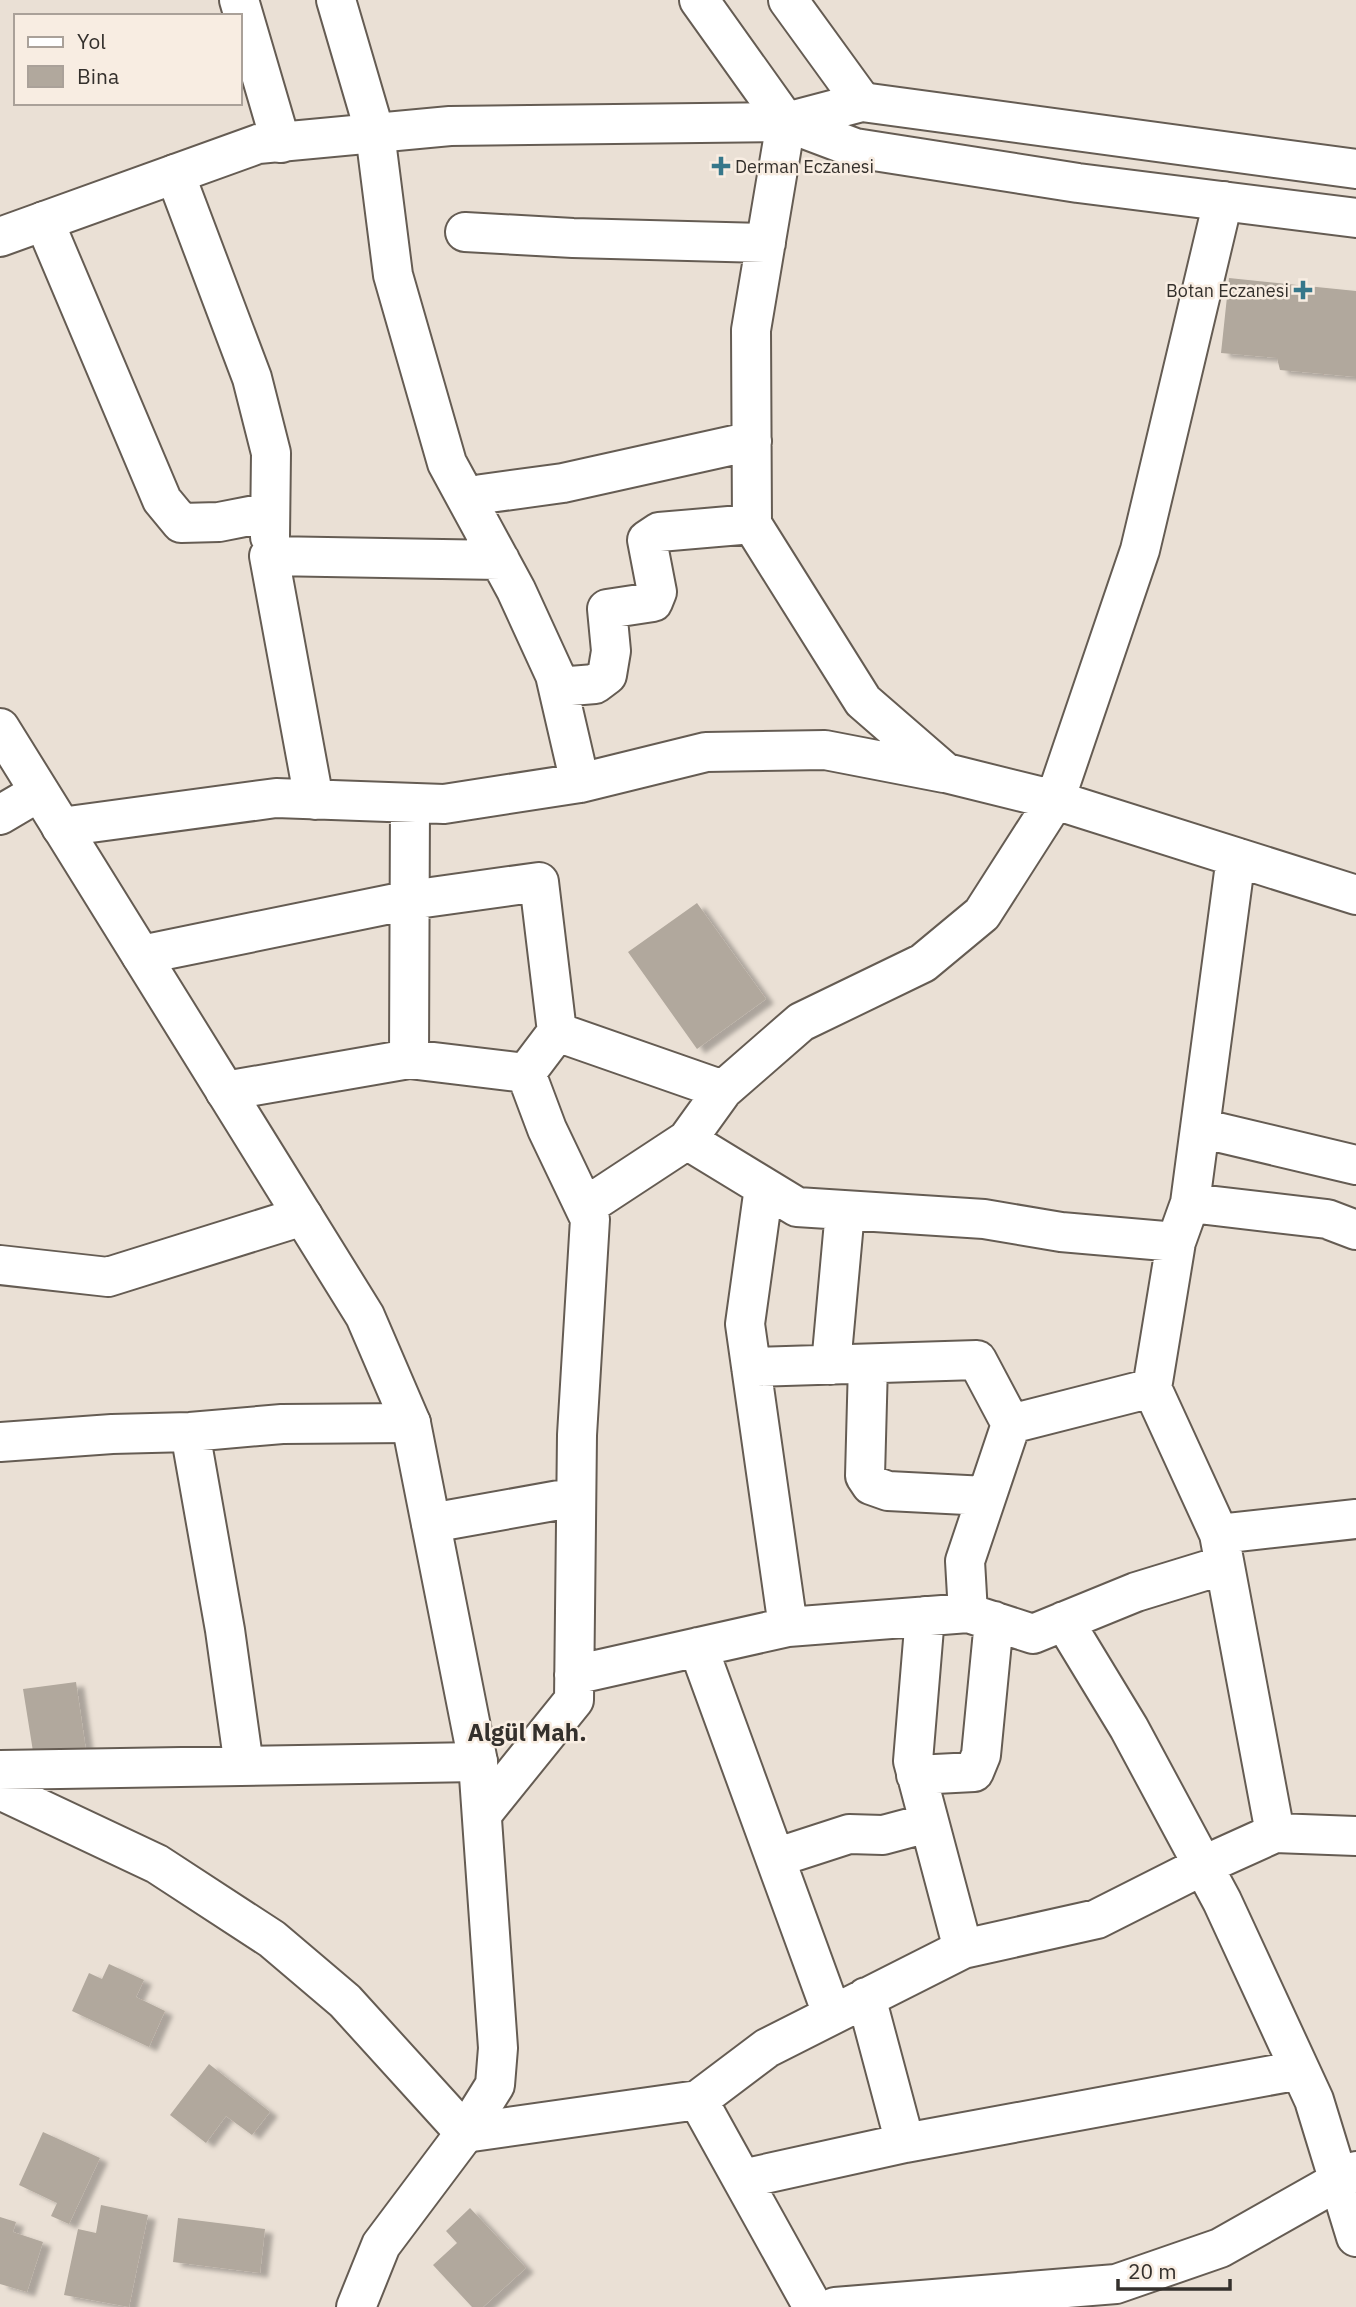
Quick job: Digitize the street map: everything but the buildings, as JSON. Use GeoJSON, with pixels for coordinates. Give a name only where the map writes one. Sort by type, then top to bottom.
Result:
{"type":"FeatureCollection","features":[{"type":"Feature","properties":{"kind":"street"},"geometry":{"type":"LineString","coordinates":[[239,0],[281,143]]}},
{"type":"Feature","properties":{"kind":"street"},"geometry":{"type":"LineString","coordinates":[[336,0],[375,133],[393,275],[447,463],[500,560],[555,675],[580,783]]}},
{"type":"Feature","properties":{"kind":"street"},"geometry":{"type":"LineString","coordinates":[[699,0],[786,122],[855,148],[1078,183],[1356,218]]}},
{"type":"Feature","properties":{"kind":"street"},"geometry":{"type":"LineString","coordinates":[[788,0],[862,102]]}},
{"type":"Feature","properties":{"kind":"street"},"geometry":{"type":"LineString","coordinates":[[0,237],[258,144],[450,126],[786,122],[862,102],[1356,169]]}},
{"type":"Feature","properties":{"kind":"street"},"geometry":{"type":"LineString","coordinates":[[786,122],[751,330],[752,524],[863,701],[946,774]]}},
{"type":"Feature","properties":{"kind":"street"},"geometry":{"type":"LineString","coordinates":[[175,174],[252,378],[271,453],[269,556],[314,800]]}},
{"type":"Feature","properties":{"kind":"street"},"geometry":{"type":"LineString","coordinates":[[584,1207],[687,1140],[723,1090],[801,1022],[923,963],[982,914],[1055,800],[1140,550],[1223,201]]}},
{"type":"Feature","properties":{"kind":"street"},"geometry":{"type":"LineString","coordinates":[[44,221],[162,500],[181,523],[219,522],[270,512]]}},
{"type":"Feature","properties":{"kind":"street"},"geometry":{"type":"LineString","coordinates":[[465,232],[765,243]]}},
{"type":"Feature","properties":{"kind":"street"},"geometry":{"type":"LineString","coordinates":[[467,499],[482,494],[563,483],[752,442]]}},
{"type":"Feature","properties":{"kind":"street"},"geometry":{"type":"LineString","coordinates":[[558,687],[595,684],[607,675],[611,651],[607,609],[653,602],[657,592],[647,540],[659,532],[752,524]]}},
{"type":"Feature","properties":{"kind":"street"},"geometry":{"type":"LineString","coordinates":[[269,556],[500,560]]}},
{"type":"Feature","properties":{"kind":"street"},"geometry":{"type":"LineString","coordinates":[[0,729],[365,1316],[411,1423],[478,1762],[498,2048],[495,2085],[464,2133],[380,2245],[356,2307]]}},
{"type":"Feature","properties":{"kind":"street"},"geometry":{"type":"LineString","coordinates":[[61,827],[276,798],[444,804],[580,783],[706,752],[825,750],[946,774],[1055,800],[1356,895]]}},
{"type":"Feature","properties":{"kind":"street"},"geometry":{"type":"LineString","coordinates":[[0,815],[39,792]]}},
{"type":"Feature","properties":{"kind":"street"},"geometry":{"type":"LineString","coordinates":[[409,1059],[410,803]]}},
{"type":"Feature","properties":{"kind":"street"},"geometry":{"type":"LineString","coordinates":[[1236,857],[1189,1203],[1176,1242],[1152,1388],[1221,1550],[1275,1833]]}},
{"type":"Feature","properties":{"kind":"street"},"geometry":{"type":"LineString","coordinates":[[141,955],[410,900],[539,882],[557,1032],[526,1073]]}},
{"type":"Feature","properties":{"kind":"street"},"geometry":{"type":"LineString","coordinates":[[557,1032],[723,1090]]}},
{"type":"Feature","properties":{"kind":"street"},"geometry":{"type":"LineString","coordinates":[[225,1091],[409,1059],[526,1073]]}},
{"type":"Feature","properties":{"kind":"street"},"geometry":{"type":"LineString","coordinates":[[482,1814],[574,1700],[577,1435],[590,1219],[547,1129],[526,1073]]}},
{"type":"Feature","properties":{"kind":"street"},"geometry":{"type":"LineString","coordinates":[[1200,1128],[1356,1166]]}},
{"type":"Feature","properties":{"kind":"street"},"geometry":{"type":"LineString","coordinates":[[687,1140],[797,1207],[984,1219],[1061,1233],[1176,1242]]}},
{"type":"Feature","properties":{"kind":"street"},"geometry":{"type":"LineString","coordinates":[[764,1187],[745,1324],[788,1627]]}},
{"type":"Feature","properties":{"kind":"street"},"geometry":{"type":"LineString","coordinates":[[1189,1203],[1327,1219],[1356,1230]]}},
{"type":"Feature","properties":{"kind":"street"},"geometry":{"type":"LineString","coordinates":[[845,1210],[849,1364],[865,1476],[872,1485],[888,1491],[986,1496]]}},
{"type":"Feature","properties":{"kind":"street"},"geometry":{"type":"LineString","coordinates":[[0,1265],[108,1277],[303,1216]]}},
{"type":"Feature","properties":{"kind":"street"},"geometry":{"type":"LineString","coordinates":[[751,1367],[977,1360],[1011,1424],[965,1562],[981,1617],[981,1755],[974,1772],[916,1775]]}},
{"type":"Feature","properties":{"kind":"street"},"geometry":{"type":"LineString","coordinates":[[1011,1424],[1152,1388]]}},
{"type":"Feature","properties":{"kind":"street"},"geometry":{"type":"LineString","coordinates":[[0,1442],[112,1434],[190,1432],[282,1424],[411,1423]]}},
{"type":"Feature","properties":{"kind":"street"},"geometry":{"type":"LineString","coordinates":[[190,1432],[225,1630],[244,1766]]}},
{"type":"Feature","properties":{"kind":"street"},"geometry":{"type":"LineString","coordinates":[[430,1523],[576,1497]]}},
{"type":"Feature","properties":{"kind":"street"},"geometry":{"type":"LineString","coordinates":[[574,1675],[788,1627],[925,1616],[981,1617],[1033,1634],[1136,1592],[1221,1550],[1356,1519]]}},
{"type":"Feature","properties":{"kind":"street"},"geometry":{"type":"LineString","coordinates":[[925,1616],[913,1761],[963,1949]]}},
{"type":"Feature","properties":{"kind":"street"},"geometry":{"type":"LineString","coordinates":[[1064,1621],[1129,1728],[1222,1901],[1347,2176],[1356,2237]]}},
{"type":"Feature","properties":{"kind":"street"},"geometry":{"type":"LineString","coordinates":[[698,1647],[832,2014]]}},
{"type":"Feature","properties":{"kind":"street"},"geometry":{"type":"LineString","coordinates":[[0,1770],[478,1762]]}},
{"type":"Feature","properties":{"kind":"street"},"geometry":{"type":"LineString","coordinates":[[0,1790],[157,1864],[272,1939],[345,2001],[464,2133]]}},
{"type":"Feature","properties":{"kind":"street"},"geometry":{"type":"LineString","coordinates":[[775,1858],[849,1834],[883,1835],[928,1823]]}},
{"type":"Feature","properties":{"kind":"street"},"geometry":{"type":"LineString","coordinates":[[464,2133],[698,2099],[767,2048],[963,1949],[1097,1919],[1275,1833],[1356,1836]]}},
{"type":"Feature","properties":{"kind":"street"},"geometry":{"type":"LineString","coordinates":[[866,1997],[905,2143]]}},
{"type":"Feature","properties":{"kind":"street"},"geometry":{"type":"LineString","coordinates":[[742,2179],[905,2143],[1300,2070]]}},
{"type":"Feature","properties":{"kind":"street"},"geometry":{"type":"LineString","coordinates":[[698,2099],[813,2307]]}},
{"type":"Feature","properties":{"kind":"street"},"geometry":{"type":"LineString","coordinates":[[835,2307],[1116,2284],[1220,2248],[1347,2176]]}},
{"type":"Feature","properties":{"kind":"place","name":"Derman Eczanesi"},"geometry":{"type":"Point","coordinates":[721,166]}},
{"type":"Feature","properties":{"kind":"place","name":"Botan Eczanesi"},"geometry":{"type":"Point","coordinates":[1303,290]}},
{"type":"Feature","properties":{"kind":"district","name":"Algül Mah."},"geometry":{"type":"Point","coordinates":[527,1732]}}]}
